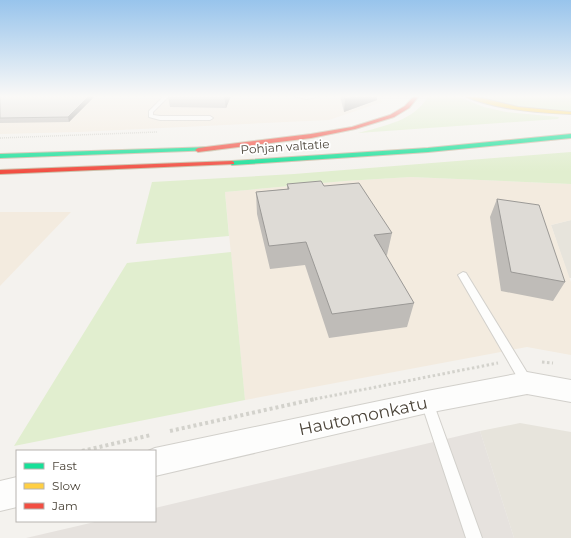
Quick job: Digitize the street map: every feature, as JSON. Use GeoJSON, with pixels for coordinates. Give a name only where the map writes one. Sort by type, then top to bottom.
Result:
{"type":"FeatureCollection","features":[{"type":"Feature","properties":{"kind":"highway"},"geometry":{"type":"LineString","coordinates":[[195,150],[345,130],[380,121]]}},
{"type":"Feature","properties":{"kind":"highway","name":"Pohjan valtatie"},"geometry":{"type":"LineString","coordinates":[[0,172],[177,166],[484,145],[571,136]]}},
{"type":"Feature","properties":{"kind":"highway","name":"Pohjan valtatie"},"geometry":{"type":"LineString","coordinates":[[0,156],[195,150],[334,142]]}},
{"type":"Feature","properties":{"kind":"highway"},"geometry":{"type":"LineString","coordinates":[[484,145],[571,143]]}},
{"type":"Feature","properties":{"kind":"street","name":"Hautomonkatu"},"geometry":{"type":"LineString","coordinates":[[156,462],[427,402],[527,383],[571,391]]}},
{"type":"Feature","properties":{"kind":"street"},"geometry":{"type":"LineString","coordinates":[[0,496],[16,492]]}},
{"type":"Feature","properties":{"kind":"lane"},"geometry":{"type":"LineString","coordinates":[[463,275],[527,383]]}},
{"type":"Feature","properties":{"kind":"lane"},"geometry":{"type":"LineString","coordinates":[[427,402],[474,538]]}},
{"type":"Feature","properties":{"kind":"shaded area"},"geometry":{"type":"Polygon","coordinates":[[[0,121],[306,121],[78,132],[0,134],[0,121]]]}},
{"type":"Feature","properties":{"kind":"shaded area"},"geometry":{"type":"Polygon","coordinates":[[[411,177],[571,184],[571,220],[551,225],[571,282],[571,355],[527,347],[245,400],[225,192],[345,181],[411,177]]]}},
{"type":"Feature","properties":{"kind":"shaded area"},"geometry":{"type":"Polygon","coordinates":[[[0,212],[71,212],[0,286],[0,212]]]}},
{"type":"Feature","properties":{"kind":"shaded area"},"geometry":{"type":"Polygon","coordinates":[[[571,220],[571,278],[569,278],[551,225],[571,220]]]}},
{"type":"Feature","properties":{"kind":"shaded area"},"geometry":{"type":"Polygon","coordinates":[[[520,423],[571,432],[571,538],[514,538],[480,431],[520,423]]]}},
{"type":"Feature","properties":{"kind":"shaded area"},"geometry":{"type":"Polygon","coordinates":[[[480,431],[514,538],[26,538],[95,522],[156,522],[156,508],[480,431]]]}},
{"type":"Feature","properties":{"kind":"green space"},"geometry":{"type":"Polygon","coordinates":[[[398,121],[528,121],[358,133],[398,121]]]}},
{"type":"Feature","properties":{"kind":"green space"},"geometry":{"type":"Polygon","coordinates":[[[571,152],[571,184],[411,177],[345,181],[225,192],[229,236],[136,244],[152,182],[294,174],[571,152]]]}},
{"type":"Feature","properties":{"kind":"green space"},"geometry":{"type":"Polygon","coordinates":[[[231,252],[245,400],[14,446],[127,263],[231,252]]]}},
{"type":"Feature","properties":{"kind":"building"},"geometry":{"type":"Polygon","coordinates":[[[321,181],[324,186],[359,183],[392,233],[374,235],[414,303],[332,314],[306,242],[269,246],[256,192],[289,189],[287,184],[321,181]]]}},
{"type":"Feature","properties":{"kind":"building"},"geometry":{"type":"Polygon","coordinates":[[[497,199],[539,205],[565,282],[511,272],[497,199]]]}},
{"type":"Feature","properties":{"kind":"traffic: fast"},"geometry":{"type":"LineString","coordinates":[[232,163],[428,150],[571,136]]}},
{"type":"Feature","properties":{"kind":"traffic: fast"},"geometry":{"type":"LineString","coordinates":[[0,156],[213,149]]}},
{"type":"Feature","properties":{"kind":"traffic: jam"},"geometry":{"type":"LineString","coordinates":[[198,150],[311,136],[353,128],[375,121]]}},
{"type":"Feature","properties":{"kind":"traffic: jam"},"geometry":{"type":"LineString","coordinates":[[0,172],[232,163]]}}]}
